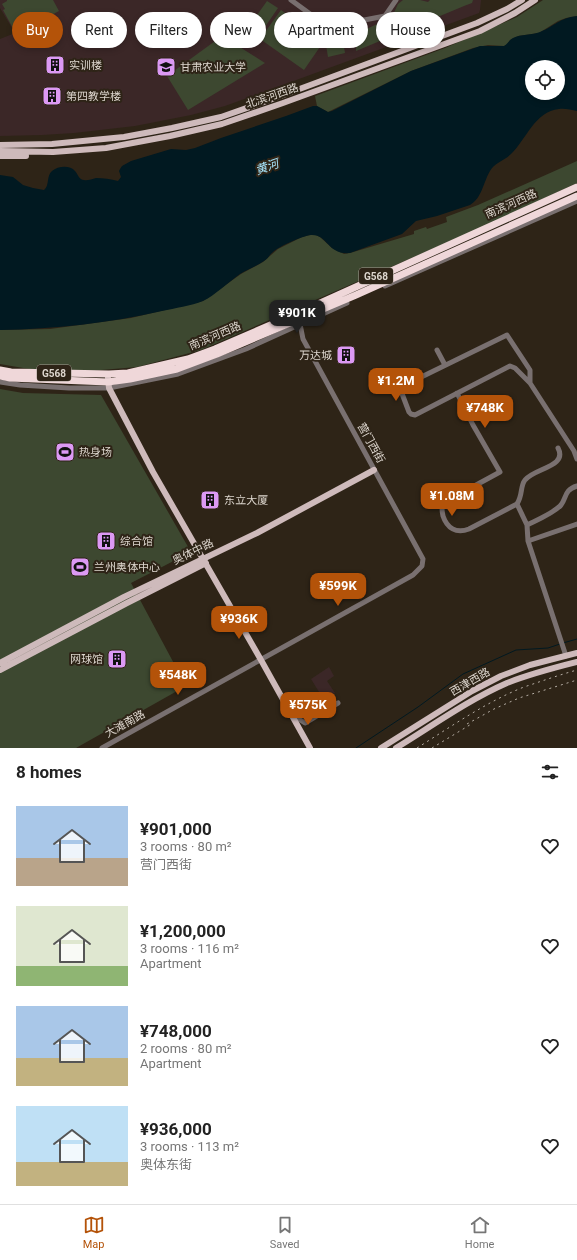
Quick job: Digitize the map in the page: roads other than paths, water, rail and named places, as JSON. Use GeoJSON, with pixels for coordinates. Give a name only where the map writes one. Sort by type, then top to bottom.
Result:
{"type":"FeatureCollection","features":[{"type":"Feature","properties":{"kind":"highway","name":"南滨河西路"},"geometry":{"type":"LineString","coordinates":[[298,319],[353,287],[577,187]]}},
{"type":"Feature","properties":{"kind":"highway","name":"南滨河西路"},"geometry":{"type":"LineString","coordinates":[[0,376],[10,378],[108,381],[130,379],[177,370],[357,296],[577,196]]}},
{"type":"Feature","properties":{"kind":"highway","name":"南滨河西路"},"geometry":{"type":"LineString","coordinates":[[0,370],[108,381]]}},
{"type":"Feature","properties":{"kind":"main road","name":"北滨河西路"},"geometry":{"type":"LineString","coordinates":[[0,145],[52,144],[124,137],[221,117],[477,23],[506,10],[522,0]]}},
{"type":"Feature","properties":{"kind":"main road","name":"北滨河西路"},"geometry":{"type":"LineString","coordinates":[[0,152],[53,152],[106,148],[170,136],[222,124],[480,31],[515,14],[535,0]]}},
{"type":"Feature","properties":{"kind":"main road"},"geometry":{"type":"LineString","coordinates":[[314,83],[316,91]]}},
{"type":"Feature","properties":{"kind":"main road"},"geometry":{"type":"LineString","coordinates":[[0,156],[65,154],[106,148]]}},
{"type":"Feature","properties":{"kind":"main road"},"geometry":{"type":"LineString","coordinates":[[108,381],[153,472],[262,660],[310,748]]}},
{"type":"Feature","properties":{"kind":"main road","name":"奥体中路"},"geometry":{"type":"LineString","coordinates":[[0,670],[374,470]]}},
{"type":"Feature","properties":{"kind":"main road","name":"奥体中路"},"geometry":{"type":"LineString","coordinates":[[0,663],[124,598],[205,561]]}},
{"type":"Feature","properties":{"kind":"main road","name":"西津西路"},"geometry":{"type":"LineString","coordinates":[[385,747],[472,691],[500,676],[530,665],[577,653]]}},
{"type":"Feature","properties":{"kind":"main road","name":"西津西路"},"geometry":{"type":"LineString","coordinates":[[396,748],[473,700],[505,684],[577,662]]}},
{"type":"Feature","properties":{"kind":"street"},"geometry":{"type":"LineString","coordinates":[[291,0],[328,27],[385,16],[396,0]]}},
{"type":"Feature","properties":{"kind":"street","name":"南滨河西路"},"geometry":{"type":"LineString","coordinates":[[357,296],[577,201]]}},
{"type":"Feature","properties":{"kind":"street"},"geometry":{"type":"LineString","coordinates":[[353,287],[357,296]]}},
{"type":"Feature","properties":{"kind":"street","name":"营门西街"},"geometry":{"type":"LineString","coordinates":[[298,319],[303,339],[423,559]]}},
{"type":"Feature","properties":{"kind":"street"},"geometry":{"type":"LineString","coordinates":[[530,383],[530,370],[508,335],[405,384],[401,391],[409,412],[415,415],[510,366],[515,368],[530,383],[577,458]]}},
{"type":"Feature","properties":{"kind":"street"},"geometry":{"type":"LineString","coordinates":[[437,350],[445,365]]}},
{"type":"Feature","properties":{"kind":"street","name":"南滨河西路"},"geometry":{"type":"LineString","coordinates":[[0,382],[20,385],[69,388],[108,381]]}},
{"type":"Feature","properties":{"kind":"street"},"geometry":{"type":"LineString","coordinates":[[457,393],[473,425],[500,472],[445,501],[442,507],[444,520],[452,529],[463,531],[517,504],[520,499],[523,484],[526,480],[558,461],[560,455],[558,448]]}},
{"type":"Feature","properties":{"kind":"street"},"geometry":{"type":"LineString","coordinates":[[527,525],[554,510],[561,504],[567,492],[572,487],[577,486]]}},
{"type":"Feature","properties":{"kind":"street"},"geometry":{"type":"LineString","coordinates":[[517,504],[527,525],[528,541],[566,656]]}},
{"type":"Feature","properties":{"kind":"street"},"geometry":{"type":"LineString","coordinates":[[528,541],[577,524]]}},
{"type":"Feature","properties":{"kind":"street","name":"大滩南路"},"geometry":{"type":"LineString","coordinates":[[102,748],[413,575],[422,566],[423,559]]}},
{"type":"Feature","properties":{"kind":"street"},"geometry":{"type":"LineString","coordinates":[[290,713],[305,723],[338,703]]}},
{"type":"Feature","properties":{"kind":"water","name":"黄河"},"geometry":{"type":"Polygon","coordinates":[[[577,16],[577,111],[559,109],[543,115],[537,120],[511,154],[492,168],[480,194],[470,205],[416,221],[402,234],[350,253],[342,253],[337,251],[317,236],[311,235],[302,237],[276,250],[265,260],[240,274],[212,296],[193,304],[102,322],[61,327],[0,330],[0,175],[13,177],[23,185],[44,190],[47,186],[50,173],[61,167],[73,169],[82,180],[99,178],[118,181],[121,177],[119,171],[120,169],[122,166],[131,161],[171,149],[186,150],[195,148],[313,106],[317,106],[328,112],[332,111],[411,71],[480,46],[504,46],[513,38],[540,32],[561,20],[577,16]]]}},
{"type":"Feature","properties":{"kind":"waterway"},"geometry":{"type":"LineString","coordinates":[[563,643],[577,639]]}},
{"type":"Feature","properties":{"kind":"waterway"},"geometry":{"type":"LineString","coordinates":[[356,748],[418,707],[463,674],[516,650],[548,648],[560,644]]}},
{"type":"Feature","properties":{"kind":"railway"},"geometry":{"type":"LineString","coordinates":[[417,748],[469,715],[510,693],[577,670]]}},
{"type":"Feature","properties":{"kind":"railway"},"geometry":{"type":"LineString","coordinates":[[467,724],[494,709],[519,698],[577,680]]}},
{"type":"Feature","properties":{"kind":"railway"},"geometry":{"type":"LineString","coordinates":[[432,748],[473,723]]}},
{"type":"Feature","properties":{"kind":"place","name":"实训楼"},"geometry":{"type":"Point","coordinates":[55,65]}},
{"type":"Feature","properties":{"kind":"place","name":"甘肃农业大学"},"geometry":{"type":"Point","coordinates":[166,67]}},
{"type":"Feature","properties":{"kind":"place","name":"第四教学楼"},"geometry":{"type":"Point","coordinates":[52,96]}},
{"type":"Feature","properties":{"kind":"place","name":"万达城"},"geometry":{"type":"Point","coordinates":[346,355]}},
{"type":"Feature","properties":{"kind":"place","name":"热身场"},"geometry":{"type":"Point","coordinates":[65,452]}},
{"type":"Feature","properties":{"kind":"place","name":"东立大厦"},"geometry":{"type":"Point","coordinates":[210,500]}},
{"type":"Feature","properties":{"kind":"place","name":"综合馆"},"geometry":{"type":"Point","coordinates":[106,541]}},
{"type":"Feature","properties":{"kind":"place","name":"兰州奥体中心"},"geometry":{"type":"Point","coordinates":[80,567]}},
{"type":"Feature","properties":{"kind":"place","name":"网球馆"},"geometry":{"type":"Point","coordinates":[117,659]}}]}
